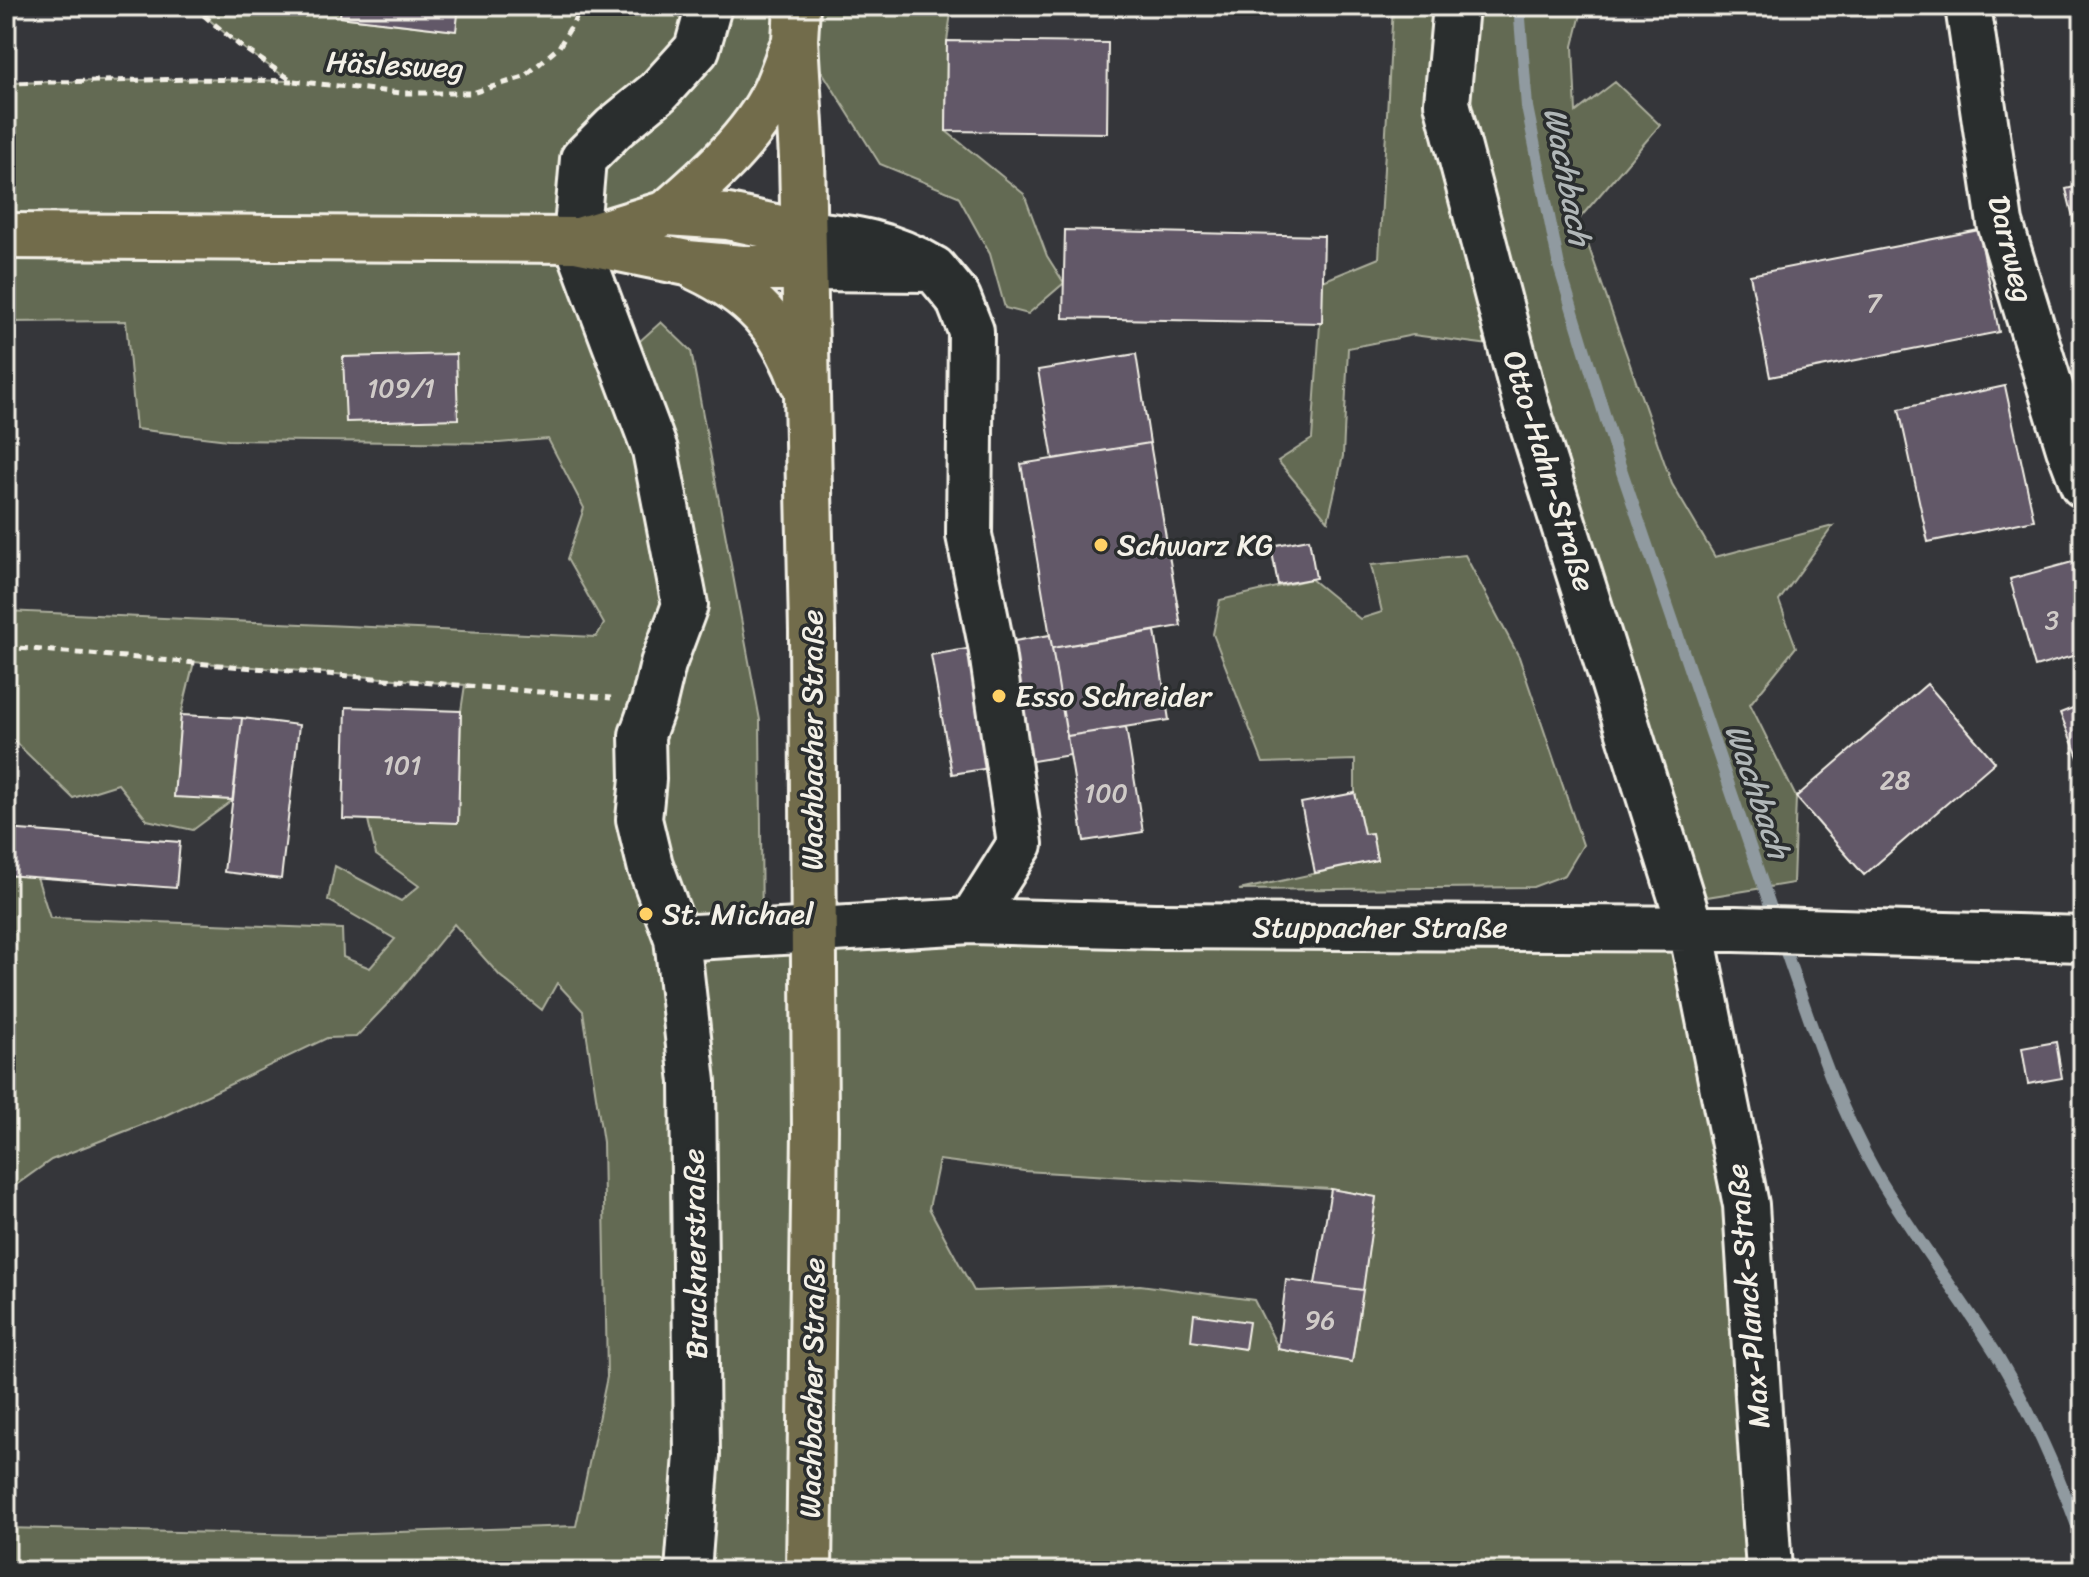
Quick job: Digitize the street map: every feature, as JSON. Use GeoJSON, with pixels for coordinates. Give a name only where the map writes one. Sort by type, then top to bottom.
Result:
{"type":"FeatureCollection","features":[{"type":"Feature","properties":{"kind":"main road"},"geometry":{"type":"LineString","coordinates":[[667,213],[707,178],[744,138],[774,93],[796,23]]}},
{"type":"Feature","properties":{"kind":"main road","name":"Wachbacher Straße"},"geometry":{"type":"LineString","coordinates":[[796,23],[812,631],[815,1130],[809,1571]]}},
{"type":"Feature","properties":{"kind":"main road"},"geometry":{"type":"LineString","coordinates":[[576,240],[667,213],[728,217],[803,250]]}},
{"type":"Feature","properties":{"kind":"main road"},"geometry":{"type":"LineString","coordinates":[[6,236],[576,240],[687,263],[742,268],[803,250]]}},
{"type":"Feature","properties":{"kind":"main road"},"geometry":{"type":"LineString","coordinates":[[687,263],[729,283],[764,313],[791,351],[807,395]]}},
{"type":"Feature","properties":{"kind":"street"},"geometry":{"type":"LineString","coordinates":[[576,240],[583,159],[614,128],[658,92],[697,49],[709,6]]}},
{"type":"Feature","properties":{"kind":"street","name":"Otto-Hahn-Straße"},"geometry":{"type":"LineString","coordinates":[[1456,6],[1447,103],[1527,408],[1691,929]]}},
{"type":"Feature","properties":{"kind":"street","name":"Darrweg"},"geometry":{"type":"LineString","coordinates":[[1968,6],[2000,223],[2083,485]]}},
{"type":"Feature","properties":{"kind":"street","name":"Brucknerstraße"},"geometry":{"type":"LineString","coordinates":[[576,240],[655,450],[685,605],[642,735],[643,779],[639,819],[650,865],[677,938],[693,1082],[697,1455],[688,1571]]}},
{"type":"Feature","properties":{"kind":"street"},"geometry":{"type":"LineString","coordinates":[[803,250],[934,269],[958,298],[971,331],[969,535],[991,645],[1020,844],[971,921]]}},
{"type":"Feature","properties":{"kind":"street","name":"Stuppacher Straße"},"geometry":{"type":"LineString","coordinates":[[677,938],[971,921],[1155,926],[1735,929],[2083,939]]}},
{"type":"Feature","properties":{"kind":"street","name":"Max-Planck-Straße"},"geometry":{"type":"LineString","coordinates":[[1691,929],[1746,1205],[1769,1571]]}},
{"type":"Feature","properties":{"kind":"path","name":"Häslesweg"},"geometry":{"type":"LineString","coordinates":[[193,6],[239,45],[293,81],[401,93],[472,93],[524,77],[559,47],[583,6]]}},
{"type":"Feature","properties":{"kind":"path"},"geometry":{"type":"LineString","coordinates":[[6,83],[195,79],[293,81]]}},
{"type":"Feature","properties":{"kind":"path"},"geometry":{"type":"LineString","coordinates":[[6,647],[654,702]]}},
{"type":"Feature","properties":{"kind":"green space"},"geometry":{"type":"Polygon","coordinates":[[[193,6],[341,6],[340,17],[455,31],[459,6],[952,6],[947,41],[946,131],[1024,194],[1047,256],[1064,283],[1028,314],[1005,308],[990,254],[958,196],[880,164],[806,46],[707,178],[576,241],[621,358],[661,322],[691,351],[760,720],[762,933],[1691,929],[1769,1571],[6,1571],[6,1528],[310,1535],[576,1526],[607,1377],[603,1142],[583,1011],[557,983],[542,1010],[500,976],[454,924],[398,993],[356,1037],[327,1038],[162,1117],[51,1160],[6,1192],[6,875],[37,877],[50,918],[342,929],[343,957],[370,968],[395,939],[328,900],[335,866],[401,901],[419,886],[376,855],[368,820],[458,822],[461,711],[465,685],[194,662],[181,715],[174,796],[233,800],[193,830],[147,820],[118,784],[73,798],[6,733],[6,611],[596,637],[604,624],[567,559],[584,508],[548,439],[499,443],[228,440],[136,429],[126,321],[6,322],[6,83],[195,79],[291,81],[239,45],[193,6]],[[939,1160],[929,1208],[974,1291],[1140,1285],[1254,1300],[1279,1349],[1352,1361],[1376,1197],[1331,1189],[1024,1171],[939,1160]]]}},
{"type":"Feature","properties":{"kind":"green space"},"geometry":{"type":"Polygon","coordinates":[[[1393,6],[1583,6],[1573,46],[1576,112],[1615,82],[1660,125],[1579,219],[1672,484],[1715,557],[1833,526],[1779,601],[1796,647],[1750,704],[1796,797],[1793,883],[1682,901],[1512,348],[1413,335],[1348,348],[1343,456],[1328,521],[1278,461],[1312,439],[1323,281],[1379,258],[1393,6]]]}},
{"type":"Feature","properties":{"kind":"green space"},"geometry":{"type":"Polygon","coordinates":[[[1465,555],[1519,657],[1583,845],[1565,875],[1533,887],[1239,890],[1377,860],[1372,833],[1364,834],[1355,793],[1355,760],[1263,763],[1213,634],[1220,600],[1311,579],[1360,619],[1382,612],[1371,565],[1465,555]]]}},
{"type":"Feature","properties":{"kind":"building"},"geometry":{"type":"Polygon","coordinates":[[[341,6],[459,6],[456,31],[340,17],[341,6]]]}},
{"type":"Feature","properties":{"kind":"building"},"geometry":{"type":"Polygon","coordinates":[[[2013,6],[2083,6],[2083,7],[2013,11],[2013,6]]]}},
{"type":"Feature","properties":{"kind":"building"},"geometry":{"type":"Polygon","coordinates":[[[947,41],[1108,43],[1107,133],[946,131],[947,41]]]}},
{"type":"Feature","properties":{"kind":"building"},"geometry":{"type":"Polygon","coordinates":[[[2083,185],[2083,257],[2066,189],[2083,185]]]}},
{"type":"Feature","properties":{"kind":"building"},"geometry":{"type":"Polygon","coordinates":[[[1065,230],[1324,236],[1322,323],[1063,318],[1065,230]]]}},
{"type":"Feature","properties":{"kind":"building"},"geometry":{"type":"Polygon","coordinates":[[[1979,230],[1999,332],[1770,377],[1750,275],[1979,230]]]}},
{"type":"Feature","properties":{"kind":"building"},"geometry":{"type":"Polygon","coordinates":[[[456,354],[458,419],[346,422],[343,357],[456,354]]]}},
{"type":"Feature","properties":{"kind":"building"},"geometry":{"type":"Polygon","coordinates":[[[1136,354],[1150,443],[1053,459],[1038,370],[1136,354]]]}},
{"type":"Feature","properties":{"kind":"building"},"geometry":{"type":"Polygon","coordinates":[[[2005,386],[2034,520],[1928,542],[1899,409],[2005,386]]]}},
{"type":"Feature","properties":{"kind":"building","name":"Schwarz KG"},"geometry":{"type":"Polygon","coordinates":[[[1150,443],[1181,626],[1052,648],[1021,464],[1150,443]]]}},
{"type":"Feature","properties":{"kind":"building"},"geometry":{"type":"Polygon","coordinates":[[[1309,539],[1316,578],[1278,585],[1271,546],[1309,539]]]}},
{"type":"Feature","properties":{"kind":"building"},"geometry":{"type":"Polygon","coordinates":[[[2076,561],[2083,587],[2083,653],[2035,667],[2010,579],[2076,561]]]}},
{"type":"Feature","properties":{"kind":"building"},"geometry":{"type":"Polygon","coordinates":[[[1155,631],[1169,720],[1067,736],[1052,648],[1155,631]]]}},
{"type":"Feature","properties":{"kind":"building","name":"Esso Schreider"},"geometry":{"type":"Polygon","coordinates":[[[1050,635],[1070,755],[952,774],[931,655],[1050,635]]]}},
{"type":"Feature","properties":{"kind":"building"},"geometry":{"type":"Polygon","coordinates":[[[1927,684],[1995,762],[1864,875],[1796,797],[1927,684]]]}},
{"type":"Feature","properties":{"kind":"building"},"geometry":{"type":"Polygon","coordinates":[[[2083,704],[2083,769],[2060,713],[2083,704]]]}},
{"type":"Feature","properties":{"kind":"building"},"geometry":{"type":"Polygon","coordinates":[[[346,707],[461,711],[458,823],[343,819],[346,707]]]}},
{"type":"Feature","properties":{"kind":"building"},"geometry":{"type":"Polygon","coordinates":[[[181,715],[242,718],[233,800],[174,797],[181,715]]]}},
{"type":"Feature","properties":{"kind":"building"},"geometry":{"type":"Polygon","coordinates":[[[242,718],[299,725],[281,879],[224,872],[242,718]]]}},
{"type":"Feature","properties":{"kind":"building"},"geometry":{"type":"Polygon","coordinates":[[[1126,727],[1143,832],[1084,841],[1067,736],[1126,727]]]}},
{"type":"Feature","properties":{"kind":"building"},"geometry":{"type":"Polygon","coordinates":[[[1355,793],[1364,834],[1372,833],[1377,860],[1315,873],[1301,803],[1355,793]]]}},
{"type":"Feature","properties":{"kind":"building"},"geometry":{"type":"Polygon","coordinates":[[[6,829],[180,842],[176,888],[6,875],[6,829]]]}},
{"type":"Feature","properties":{"kind":"building"},"geometry":{"type":"Polygon","coordinates":[[[2056,1042],[2062,1078],[2028,1084],[2022,1048],[2056,1042]]]}},
{"type":"Feature","properties":{"kind":"building"},"geometry":{"type":"Polygon","coordinates":[[[1331,1189],[1376,1197],[1363,1290],[1315,1284],[1331,1189]]]}},
{"type":"Feature","properties":{"kind":"building"},"geometry":{"type":"Polygon","coordinates":[[[1286,1280],[1363,1290],[1352,1362],[1278,1349],[1286,1280]]]}},
{"type":"Feature","properties":{"kind":"building"},"geometry":{"type":"Polygon","coordinates":[[[1194,1314],[1249,1322],[1245,1349],[1191,1341],[1194,1314]]]}},
{"type":"Feature","properties":{"kind":"waterway","name":"Wachbach"},"geometry":{"type":"LineString","coordinates":[[1519,6],[1527,107],[1559,266],[1620,466],[1775,920]]}},
{"type":"Feature","properties":{"kind":"waterway","name":"Wachbach"},"geometry":{"type":"LineString","coordinates":[[1781,938],[1847,1117],[1891,1197],[2000,1360],[2046,1449],[2083,1542]]}},
{"type":"Feature","properties":{"kind":"place","name":"Schwarz KG"},"geometry":{"type":"Point","coordinates":[1101,545]}},
{"type":"Feature","properties":{"kind":"place","name":"Esso Schreider"},"geometry":{"type":"Point","coordinates":[999,696]}},
{"type":"Feature","properties":{"kind":"place","name":"St. Michael"},"geometry":{"type":"Point","coordinates":[646,914]}}]}
